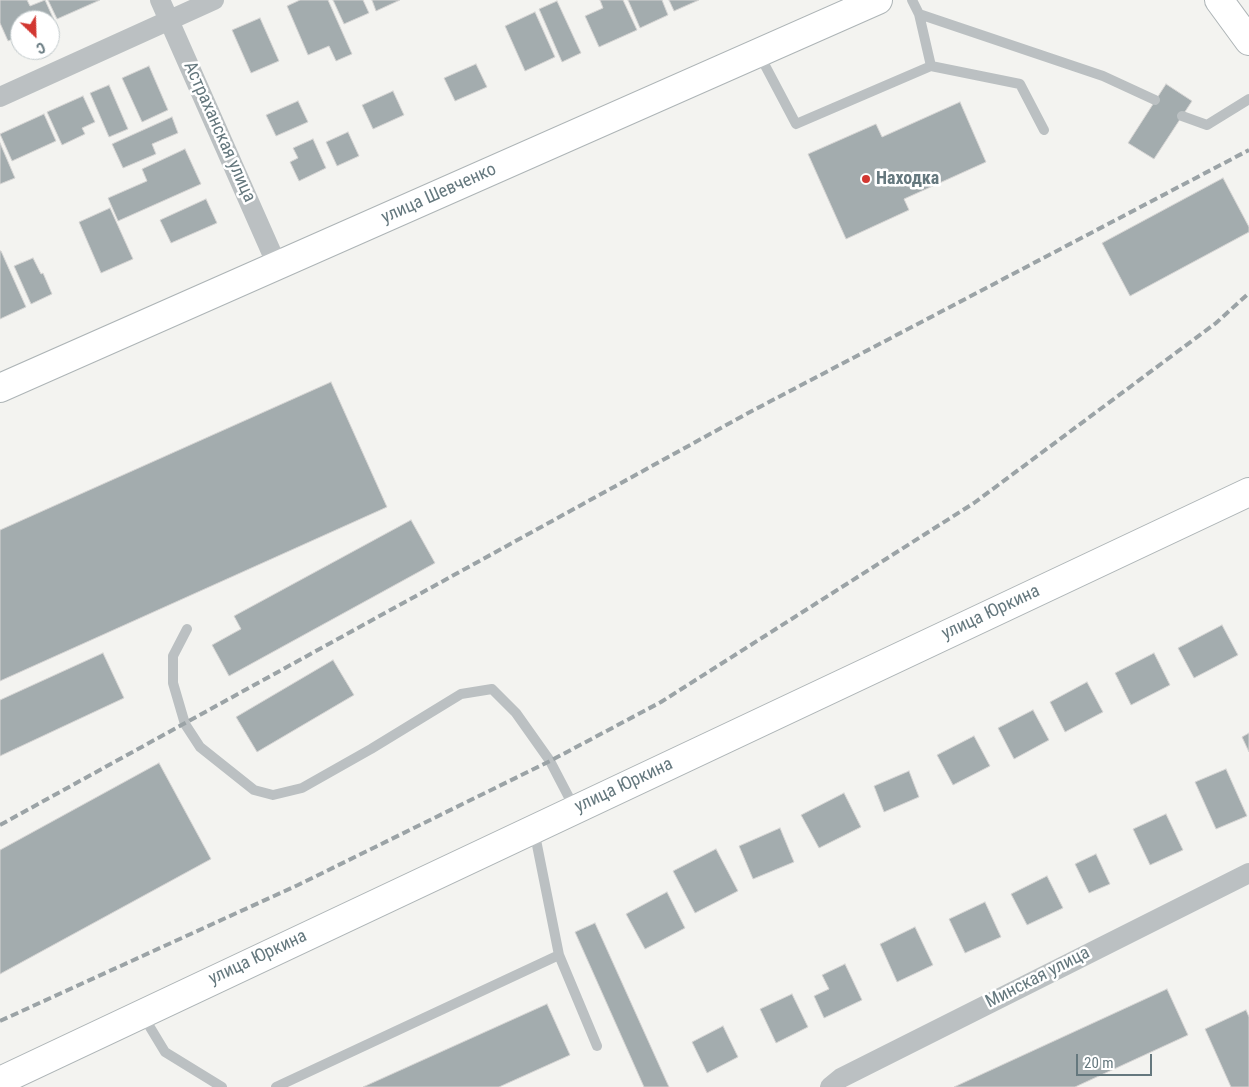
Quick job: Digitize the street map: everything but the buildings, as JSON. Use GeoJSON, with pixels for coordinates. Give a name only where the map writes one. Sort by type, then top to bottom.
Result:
{"type":"FeatureCollection","features":[{"type":"Feature","properties":{"kind":"main road","name":"улица Шевченко"},"geometry":{"type":"LineString","coordinates":[[0,388],[878,0]]}},
{"type":"Feature","properties":{"kind":"main road"},"geometry":{"type":"LineString","coordinates":[[1219,0],[1249,41]]}},
{"type":"Feature","properties":{"kind":"main road","name":"улица Юркина"},"geometry":{"type":"LineString","coordinates":[[0,1081],[1249,492]]}},
{"type":"Feature","properties":{"kind":"street","name":"Астраханская улица"},"geometry":{"type":"LineString","coordinates":[[160,0],[277,265]]}},
{"type":"Feature","properties":{"kind":"street"},"geometry":{"type":"LineString","coordinates":[[0,97],[214,0]]}},
{"type":"Feature","properties":{"kind":"street","name":"Минская улица"},"geometry":{"type":"LineString","coordinates":[[839,1084],[1249,873]]}},
{"type":"Feature","properties":{"kind":"lane"},"geometry":{"type":"LineString","coordinates":[[912,0],[919,14],[931,66]]}},
{"type":"Feature","properties":{"kind":"lane"},"geometry":{"type":"LineString","coordinates":[[919,14],[1104,76],[1155,100]]}},
{"type":"Feature","properties":{"kind":"lane"},"geometry":{"type":"LineString","coordinates":[[759,53],[796,124],[931,66],[1020,84],[1044,130]]}},
{"type":"Feature","properties":{"kind":"lane"},"geometry":{"type":"LineString","coordinates":[[1182,116],[1207,126],[1249,99]]}},
{"type":"Feature","properties":{"kind":"lane"},"geometry":{"type":"LineString","coordinates":[[187,629],[173,656],[173,683],[185,724],[200,747],[254,790],[274,795],[302,788],[462,694],[492,689],[516,714],[539,745],[550,761],[575,809]]}},
{"type":"Feature","properties":{"kind":"lane"},"geometry":{"type":"LineString","coordinates":[[534,829],[559,955],[597,1046]]}},
{"type":"Feature","properties":{"kind":"lane"},"geometry":{"type":"LineString","coordinates":[[276,1087],[559,955]]}},
{"type":"Feature","properties":{"kind":"lane"},"geometry":{"type":"LineString","coordinates":[[142,1013],[165,1052],[222,1087]]}},
{"type":"Feature","properties":{"kind":"railway"},"geometry":{"type":"LineString","coordinates":[[0,825],[750,412],[1249,150]]}},
{"type":"Feature","properties":{"kind":"railway"},"geometry":{"type":"LineString","coordinates":[[0,1021],[298,885],[550,761],[661,702],[974,503],[1216,323],[1249,293]]}},
{"type":"Feature","properties":{"kind":"place","name":"Находка"},"geometry":{"type":"Point","coordinates":[866,179]}}]}
